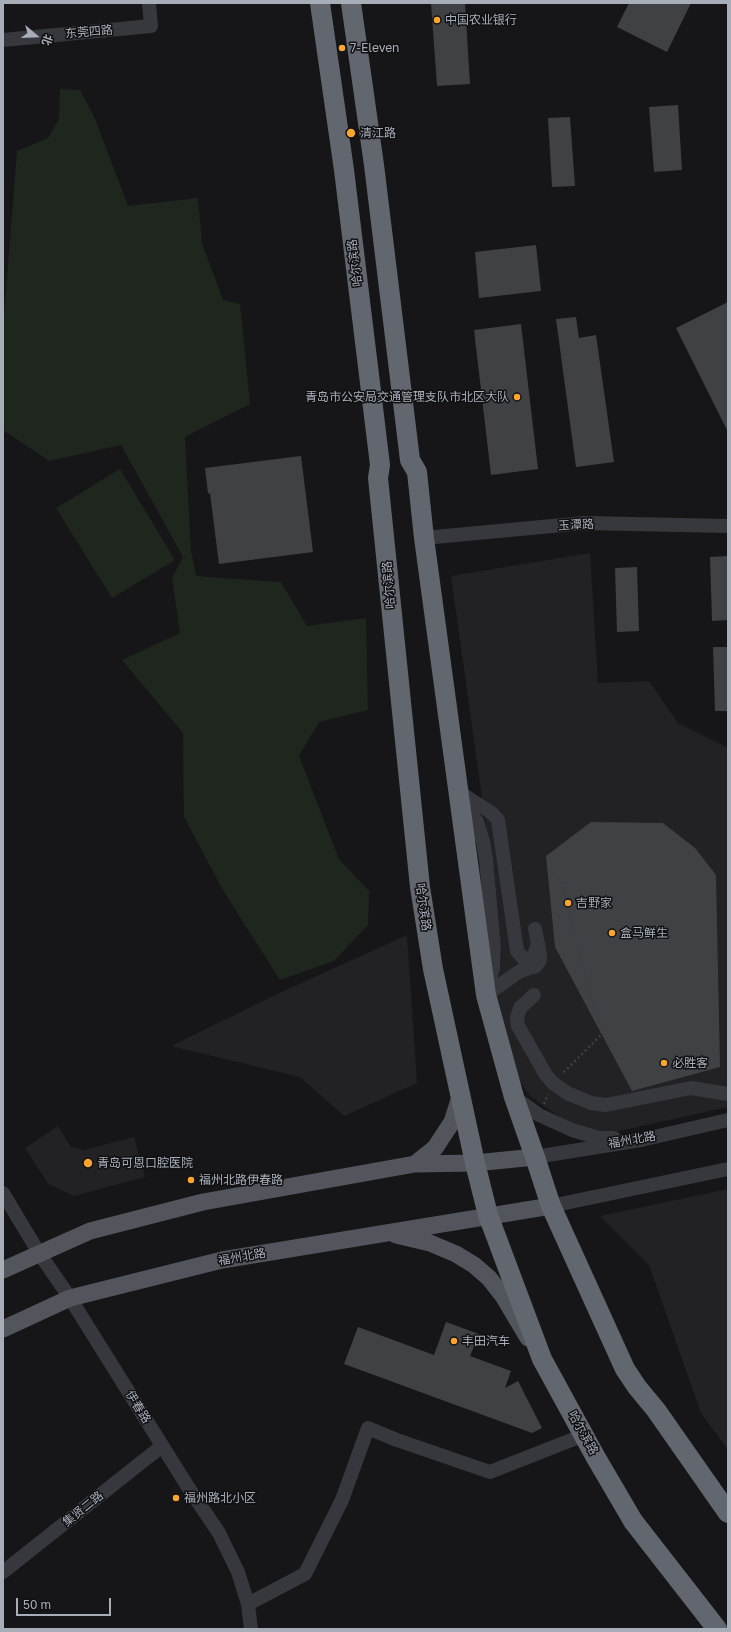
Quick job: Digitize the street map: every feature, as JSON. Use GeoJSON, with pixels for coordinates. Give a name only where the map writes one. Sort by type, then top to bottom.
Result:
{"type":"FeatureCollection","features":[{"type":"Feature","properties":{"kind":"highway","name":"哈尔滨路"},"geometry":{"type":"LineString","coordinates":[[320,3],[344,170],[380,465],[378,478],[420,887],[432,969],[475,1164],[488,1215],[542,1359],[633,1521],[717,1629]]}},
{"type":"Feature","properties":{"kind":"highway"},"geometry":{"type":"LineString","coordinates":[[351,3],[375,173],[410,460],[416,472],[486,995],[514,1097],[551,1206],[625,1369],[637,1387],[656,1410],[728,1513]]}},
{"type":"Feature","properties":{"kind":"main road"},"geometry":{"type":"LineString","coordinates":[[415,1164],[435,1148],[452,1122],[460,1097]]}},
{"type":"Feature","properties":{"kind":"main road"},"geometry":{"type":"LineString","coordinates":[[3,1270],[90,1231],[203,1202],[415,1164],[475,1164],[535,1157]]}},
{"type":"Feature","properties":{"kind":"main road","name":"福州北路"},"geometry":{"type":"LineString","coordinates":[[3,1329],[70,1298],[222,1260],[390,1233],[488,1215],[551,1206]]}},
{"type":"Feature","properties":{"kind":"main road"},"geometry":{"type":"LineString","coordinates":[[390,1233],[430,1243],[456,1254],[474,1265],[489,1278],[503,1296],[524,1333],[542,1359]]}},
{"type":"Feature","properties":{"kind":"street","name":"东莞四路"},"geometry":{"type":"LineString","coordinates":[[3,40],[152,26],[149,3]]}},
{"type":"Feature","properties":{"kind":"street","name":"玉潭路"},"geometry":{"type":"LineString","coordinates":[[424,538],[584,523],[728,526]]}},
{"type":"Feature","properties":{"kind":"street"},"geometry":{"type":"LineString","coordinates":[[459,798],[493,814],[498,820],[517,952],[523,958],[528,959],[534,956],[538,944]]}},
{"type":"Feature","properties":{"kind":"street"},"geometry":{"type":"LineString","coordinates":[[486,995],[520,971],[536,966],[540,960],[535,929]]}},
{"type":"Feature","properties":{"kind":"street"},"geometry":{"type":"LineString","coordinates":[[534,995],[520,1008],[517,1018],[518,1026],[546,1075],[553,1083],[567,1094],[591,1103],[606,1105],[691,1088],[728,1094]]}},
{"type":"Feature","properties":{"kind":"street"},"geometry":{"type":"LineString","coordinates":[[514,1097],[539,1116],[572,1130],[599,1138],[629,1138],[641,1140]]}},
{"type":"Feature","properties":{"kind":"street","name":"福州北路"},"geometry":{"type":"LineString","coordinates":[[535,1157],[641,1140],[728,1120]]}},
{"type":"Feature","properties":{"kind":"street"},"geometry":{"type":"LineString","coordinates":[[551,1206],[728,1169]]}},
{"type":"Feature","properties":{"kind":"street","name":"伊春路"},"geometry":{"type":"LineString","coordinates":[[3,1193],[39,1253],[70,1298],[162,1446],[219,1533],[238,1572],[248,1604],[251,1629]]}},
{"type":"Feature","properties":{"kind":"street"},"geometry":{"type":"LineString","coordinates":[[248,1604],[305,1574],[342,1500],[368,1428],[397,1440],[490,1472],[584,1435]]}},
{"type":"Feature","properties":{"kind":"street","name":"集贤二路"},"geometry":{"type":"LineString","coordinates":[[3,1572],[162,1446]]}},
{"type":"Feature","properties":{"kind":"path"},"geometry":{"type":"LineString","coordinates":[[539,1116],[553,1083],[602,1034],[558,877]]}},
{"type":"Feature","properties":{"kind":"shaded area"},"geometry":{"type":"Polygon","coordinates":[[[60,89],[80,90],[94,116],[128,206],[198,198],[202,243],[223,300],[240,304],[250,404],[185,437],[191,551],[196,576],[281,582],[307,626],[366,618],[368,710],[319,722],[299,756],[339,859],[369,891],[368,925],[334,961],[280,980],[224,892],[184,817],[183,733],[122,660],[180,633],[172,578],[183,557],[121,445],[49,461],[3,430],[3,328],[17,151],[48,138],[59,119],[60,89]]]}},
{"type":"Feature","properties":{"kind":"shaded area"},"geometry":{"type":"Polygon","coordinates":[[[120,469],[175,560],[112,598],[56,508],[120,469]]]}},
{"type":"Feature","properties":{"kind":"shaded area"},"geometry":{"type":"Polygon","coordinates":[[[590,553],[598,683],[649,681],[678,723],[728,748],[728,1107],[610,1133],[569,1124],[530,1096],[511,1070],[492,1007],[502,954],[451,576],[590,553]]]}},
{"type":"Feature","properties":{"kind":"shaded area"},"geometry":{"type":"Polygon","coordinates":[[[407,935],[417,1083],[344,1116],[300,1077],[171,1046],[273,996],[407,935]]]}},
{"type":"Feature","properties":{"kind":"shaded area","name":"青岛可恩口腔医院"},"geometry":{"type":"Polygon","coordinates":[[[58,1126],[71,1147],[84,1150],[134,1137],[145,1177],[74,1196],[48,1184],[25,1148],[58,1126]]]}},
{"type":"Feature","properties":{"kind":"shaded area"},"geometry":{"type":"Polygon","coordinates":[[[728,1189],[728,1450],[701,1413],[649,1265],[600,1216],[728,1189]]]}},
{"type":"Feature","properties":{"kind":"building"},"geometry":{"type":"Polygon","coordinates":[[[431,3],[465,3],[470,84],[437,86],[431,3]]]}},
{"type":"Feature","properties":{"kind":"building"},"geometry":{"type":"Polygon","coordinates":[[[629,3],[691,3],[667,52],[617,27],[629,3]]]}},
{"type":"Feature","properties":{"kind":"building"},"geometry":{"type":"Polygon","coordinates":[[[678,105],[682,170],[654,172],[649,107],[678,105]]]}},
{"type":"Feature","properties":{"kind":"building"},"geometry":{"type":"Polygon","coordinates":[[[570,117],[575,186],[552,187],[548,118],[570,117]]]}},
{"type":"Feature","properties":{"kind":"building"},"geometry":{"type":"Polygon","coordinates":[[[536,245],[541,291],[479,298],[475,252],[536,245]]]}},
{"type":"Feature","properties":{"kind":"building"},"geometry":{"type":"Polygon","coordinates":[[[728,302],[728,432],[676,328],[728,302]]]}},
{"type":"Feature","properties":{"kind":"building"},"geometry":{"type":"Polygon","coordinates":[[[576,317],[579,338],[596,335],[614,462],[576,467],[556,319],[576,317]]]}},
{"type":"Feature","properties":{"kind":"building"},"geometry":{"type":"Polygon","coordinates":[[[521,324],[538,469],[491,475],[474,330],[521,324]]]}},
{"type":"Feature","properties":{"kind":"building"},"geometry":{"type":"Polygon","coordinates":[[[301,456],[313,552],[219,564],[210,493],[208,494],[205,468],[301,456]]]}},
{"type":"Feature","properties":{"kind":"building"},"geometry":{"type":"Polygon","coordinates":[[[728,556],[728,620],[712,621],[710,557],[728,556]]]}},
{"type":"Feature","properties":{"kind":"building"},"geometry":{"type":"Polygon","coordinates":[[[637,567],[639,631],[617,632],[615,568],[637,567]]]}},
{"type":"Feature","properties":{"kind":"building"},"geometry":{"type":"Polygon","coordinates":[[[713,647],[728,647],[728,711],[715,711],[713,647]]]}},
{"type":"Feature","properties":{"kind":"building"},"geometry":{"type":"Polygon","coordinates":[[[591,822],[663,823],[695,848],[716,875],[720,1067],[632,1091],[555,947],[546,856],[591,822]]]}},
{"type":"Feature","properties":{"kind":"building"},"geometry":{"type":"Polygon","coordinates":[[[446,1322],[479,1334],[470,1356],[511,1371],[505,1388],[518,1381],[542,1428],[532,1433],[344,1364],[358,1327],[434,1355],[446,1322]]]}},
{"type":"Feature","properties":{"kind":"place","name":"中国农业银行"},"geometry":{"type":"Point","coordinates":[437,20]}},
{"type":"Feature","properties":{"kind":"place","name":"7-Eleven"},"geometry":{"type":"Point","coordinates":[342,48]}},
{"type":"Feature","properties":{"kind":"place","name":"清江路"},"geometry":{"type":"Point","coordinates":[351,133]}},
{"type":"Feature","properties":{"kind":"place","name":"青岛市公安局交通管理支队市北区大队"},"geometry":{"type":"Point","coordinates":[517,397]}},
{"type":"Feature","properties":{"kind":"place","name":"吉野家"},"geometry":{"type":"Point","coordinates":[568,903]}},
{"type":"Feature","properties":{"kind":"place","name":"盒马鲜生"},"geometry":{"type":"Point","coordinates":[612,933]}},
{"type":"Feature","properties":{"kind":"place","name":"必胜客"},"geometry":{"type":"Point","coordinates":[664,1063]}},
{"type":"Feature","properties":{"kind":"place","name":"青岛可恩口腔医院"},"geometry":{"type":"Point","coordinates":[88,1163]}},
{"type":"Feature","properties":{"kind":"place","name":"福州北路伊春路"},"geometry":{"type":"Point","coordinates":[191,1180]}},
{"type":"Feature","properties":{"kind":"place","name":"丰田汽车"},"geometry":{"type":"Point","coordinates":[454,1341]}},
{"type":"Feature","properties":{"kind":"place","name":"福州路北小区"},"geometry":{"type":"Point","coordinates":[176,1498]}}]}
